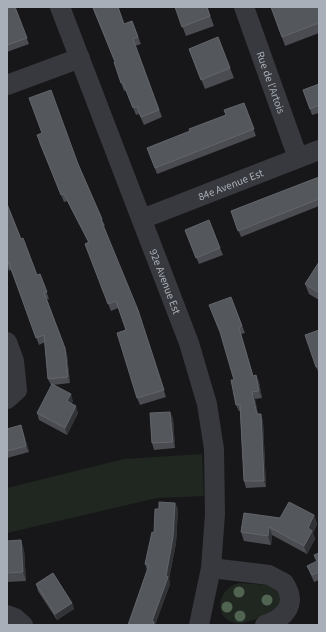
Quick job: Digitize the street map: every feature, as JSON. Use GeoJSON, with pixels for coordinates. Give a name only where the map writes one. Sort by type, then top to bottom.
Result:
{"type":"FeatureCollection","features":[{"type":"Feature","properties":{"kind":"street","name":"92e Avenue Est"},"geometry":{"type":"LineString","coordinates":[[60,7],[189,343],[208,413],[214,449],[216,487],[211,568],[201,624]]}},
{"type":"Feature","properties":{"kind":"street","name":"Rue de l'Artois"},"geometry":{"type":"LineString","coordinates":[[244,7],[298,158]]}},
{"type":"Feature","properties":{"kind":"street"},"geometry":{"type":"LineString","coordinates":[[7,85],[80,58]]}},
{"type":"Feature","properties":{"kind":"street","name":"84e Avenue Est"},"geometry":{"type":"LineString","coordinates":[[142,219],[319,150]]}},
{"type":"Feature","properties":{"kind":"street"},"geometry":{"type":"LineString","coordinates":[[7,342],[14,361],[17,390],[7,399]]}},
{"type":"Feature","properties":{"kind":"street"},"geometry":{"type":"LineString","coordinates":[[211,568],[269,575],[284,583],[290,599],[288,609],[282,617],[265,625]]}},
{"type":"Feature","properties":{"kind":"street"},"geometry":{"type":"LineString","coordinates":[[7,614],[15,618],[23,625]]}},
{"type":"Feature","properties":{"kind":"shaded area"},"geometry":{"type":"Polygon","coordinates":[[[202,454],[204,496],[157,498],[7,533],[7,488],[124,459],[202,454]]]}},
{"type":"Feature","properties":{"kind":"shaded area"},"geometry":{"type":"Polygon","coordinates":[[[239,583],[267,585],[276,589],[281,598],[280,604],[272,611],[254,620],[241,623],[229,621],[221,611],[220,604],[226,591],[231,586],[239,583]]]}},
{"type":"Feature","properties":{"kind":"building"},"geometry":{"type":"Polygon","coordinates":[[[7,7],[15,7],[27,38],[7,45],[7,7]]]}},
{"type":"Feature","properties":{"kind":"building"},"geometry":{"type":"Polygon","coordinates":[[[93,7],[118,7],[124,24],[132,21],[138,37],[133,39],[159,110],[141,117],[137,106],[133,108],[123,83],[121,83],[115,62],[93,7]]]}},
{"type":"Feature","properties":{"kind":"building"},"geometry":{"type":"Polygon","coordinates":[[[175,7],[207,7],[210,16],[182,27],[175,7]]]}},
{"type":"Feature","properties":{"kind":"building"},"geometry":{"type":"Polygon","coordinates":[[[271,7],[319,7],[319,23],[282,37],[271,7]]]}},
{"type":"Feature","properties":{"kind":"building"},"geometry":{"type":"Polygon","coordinates":[[[218,37],[230,68],[201,80],[189,49],[218,37]]]}},
{"type":"Feature","properties":{"kind":"building"},"geometry":{"type":"Polygon","coordinates":[[[319,84],[319,105],[310,109],[303,90],[319,84]]]}},
{"type":"Feature","properties":{"kind":"building"},"geometry":{"type":"Polygon","coordinates":[[[51,90],[78,164],[102,219],[101,220],[138,310],[164,390],[137,398],[117,333],[126,330],[116,301],[108,304],[85,244],[89,242],[64,194],[61,195],[37,135],[42,133],[29,98],[51,90]]]}},
{"type":"Feature","properties":{"kind":"building"},"geometry":{"type":"Polygon","coordinates":[[[244,103],[254,129],[155,168],[147,148],[190,131],[189,129],[226,115],[224,110],[244,103]]]}},
{"type":"Feature","properties":{"kind":"building"},"geometry":{"type":"Polygon","coordinates":[[[319,177],[319,199],[238,231],[231,211],[319,177]]]}},
{"type":"Feature","properties":{"kind":"building"},"geometry":{"type":"Polygon","coordinates":[[[7,204],[21,239],[23,238],[37,275],[40,274],[47,292],[44,293],[65,348],[68,377],[48,379],[44,335],[36,338],[9,263],[7,264],[7,204]]]}},
{"type":"Feature","properties":{"kind":"building"},"geometry":{"type":"Polygon","coordinates":[[[209,220],[220,248],[196,258],[185,230],[209,220]]]}},
{"type":"Feature","properties":{"kind":"building"},"geometry":{"type":"Polygon","coordinates":[[[319,262],[319,293],[305,284],[319,262]]]}},
{"type":"Feature","properties":{"kind":"building"},"geometry":{"type":"Polygon","coordinates":[[[231,297],[242,326],[239,328],[253,376],[256,375],[259,391],[252,392],[257,414],[261,414],[264,481],[244,481],[240,404],[236,405],[231,380],[234,380],[220,332],[209,305],[231,297]]]}},
{"type":"Feature","properties":{"kind":"building"},"geometry":{"type":"Polygon","coordinates":[[[319,330],[319,366],[316,367],[305,335],[319,330]]]}},
{"type":"Feature","properties":{"kind":"building"},"geometry":{"type":"Polygon","coordinates":[[[52,384],[71,394],[67,401],[76,406],[65,428],[37,413],[52,384]]]}},
{"type":"Feature","properties":{"kind":"building"},"geometry":{"type":"Polygon","coordinates":[[[170,412],[173,442],[152,443],[150,413],[170,412]]]}},
{"type":"Feature","properties":{"kind":"building"},"geometry":{"type":"Polygon","coordinates":[[[21,425],[26,446],[7,451],[7,429],[21,425]]]}},
{"type":"Feature","properties":{"kind":"building"},"geometry":{"type":"Polygon","coordinates":[[[159,502],[175,503],[173,537],[166,576],[168,577],[152,621],[154,622],[153,625],[128,625],[149,565],[145,564],[152,532],[154,533],[155,509],[159,509],[159,502]]]}},
{"type":"Feature","properties":{"kind":"building"},"geometry":{"type":"Polygon","coordinates":[[[289,502],[314,515],[308,528],[312,531],[304,546],[269,527],[268,536],[241,532],[244,513],[280,518],[289,502]]]}},
{"type":"Feature","properties":{"kind":"building"},"geometry":{"type":"Polygon","coordinates":[[[21,540],[23,572],[7,573],[7,541],[21,540]]]}},
{"type":"Feature","properties":{"kind":"building"},"geometry":{"type":"Polygon","coordinates":[[[319,553],[319,572],[312,575],[307,566],[317,561],[314,555],[319,553]]]}},
{"type":"Feature","properties":{"kind":"building"},"geometry":{"type":"Polygon","coordinates":[[[53,573],[72,603],[55,614],[36,584],[53,573]]]}}]}
